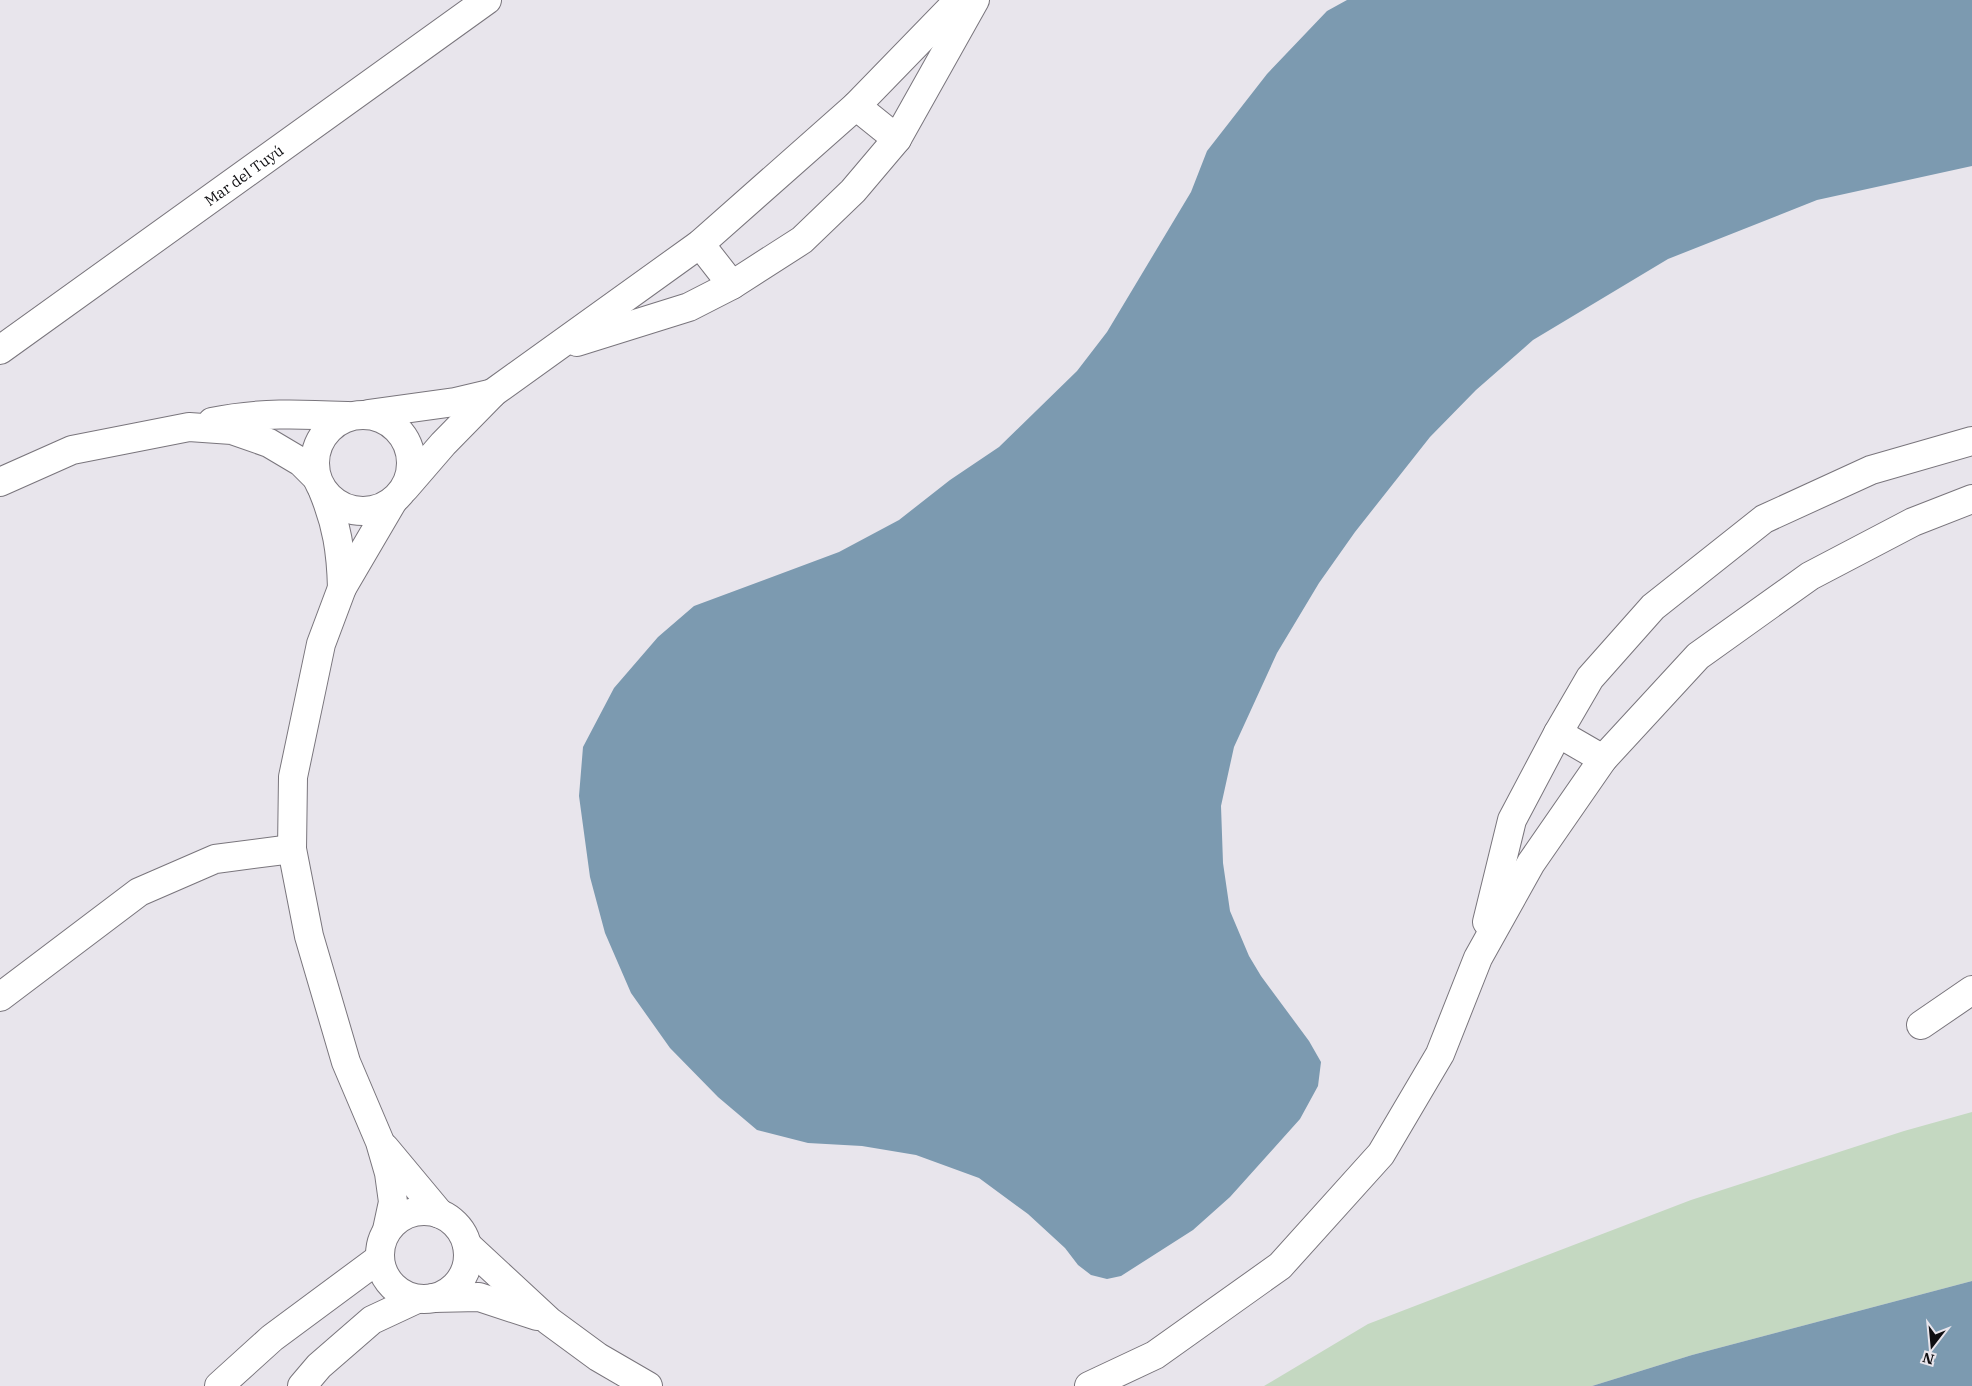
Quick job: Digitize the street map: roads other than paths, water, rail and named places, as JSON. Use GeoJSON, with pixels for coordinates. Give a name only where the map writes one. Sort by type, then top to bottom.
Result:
{"type":"FeatureCollection","features":[{"type":"Feature","properties":{"kind":"street","name":"Mar del Tuyú"},"geometry":{"type":"LineString","coordinates":[[0,350],[487,0]]}},
{"type":"Feature","properties":{"kind":"street"},"geometry":{"type":"LineString","coordinates":[[189,427],[232,430],[269,443],[301,462],[340,506],[362,512],[379,509],[399,494],[443,444],[494,392],[700,244],[856,106],[959,0]]}},
{"type":"Feature","properties":{"kind":"street"},"geometry":{"type":"LineString","coordinates":[[554,349],[689,307],[732,285],[802,240],[853,191],[897,139],[975,0]]}},
{"type":"Feature","properties":{"kind":"street"},"geometry":{"type":"LineString","coordinates":[[856,106],[897,139]]}},
{"type":"Feature","properties":{"kind":"street"},"geometry":{"type":"LineString","coordinates":[[700,244],[732,285]]}},
{"type":"Feature","properties":{"kind":"street"},"geometry":{"type":"LineString","coordinates":[[342,588],[340,546],[333,514],[320,484],[314,462],[316,448],[323,434],[334,423],[356,415],[455,402],[494,392]]}},
{"type":"Feature","properties":{"kind":"street"},"geometry":{"type":"LineString","coordinates":[[0,482],[72,450],[236,417],[292,413],[356,415],[381,418],[396,427],[406,440],[411,456],[411,473],[342,588],[321,644],[293,777],[292,849],[309,936],[346,1062],[380,1142],[389,1173],[393,1202],[387,1230],[381,1244],[380,1258],[383,1273],[391,1285],[403,1294],[425,1299],[479,1297],[549,1321]]}},
{"type":"Feature","properties":{"kind":"street"},"geometry":{"type":"LineString","coordinates":[[1478,958],[1512,820],[1558,733],[1590,678],[1653,607],[1764,519],[1871,470],[1972,441]]}},
{"type":"Feature","properties":{"kind":"street"},"geometry":{"type":"LineString","coordinates":[[1089,1386],[1155,1355],[1280,1266],[1381,1154],[1440,1054],[1478,958],[1531,863],[1603,759],[1698,656],[1810,576],[1913,522],[1972,499]]}},
{"type":"Feature","properties":{"kind":"street"},"geometry":{"type":"LineString","coordinates":[[1558,733],[1603,759]]}},
{"type":"Feature","properties":{"kind":"street"},"geometry":{"type":"LineString","coordinates":[[0,997],[139,892],[215,859],[292,849]]}},
{"type":"Feature","properties":{"kind":"street"},"geometry":{"type":"LineString","coordinates":[[1921,1025],[1972,990]]}},
{"type":"Feature","properties":{"kind":"street"},"geometry":{"type":"LineString","coordinates":[[380,1142],[440,1214]]}},
{"type":"Feature","properties":{"kind":"street"},"geometry":{"type":"LineString","coordinates":[[302,1386],[319,1366],[372,1320],[425,1299],[445,1294],[460,1279],[468,1259],[467,1245],[462,1232],[452,1221],[440,1214],[426,1211],[411,1213],[398,1219],[387,1230]]}},
{"type":"Feature","properties":{"kind":"street"},"geometry":{"type":"LineString","coordinates":[[467,1245],[549,1321],[598,1357],[648,1386]]}},
{"type":"Feature","properties":{"kind":"street"},"geometry":{"type":"LineString","coordinates":[[219,1386],[272,1338],[380,1258]]}},
{"type":"Feature","properties":{"kind":"water"},"geometry":{"type":"Polygon","coordinates":[[[1347,0],[1972,0],[1972,166],[1817,200],[1668,259],[1533,340],[1476,390],[1430,437],[1355,532],[1319,583],[1277,653],[1234,747],[1221,806],[1223,863],[1230,911],[1249,956],[1261,976],[1309,1041],[1321,1062],[1318,1086],[1300,1119],[1230,1197],[1193,1230],[1121,1276],[1107,1279],[1091,1275],[1078,1265],[1065,1248],[1028,1214],[979,1178],[916,1155],[862,1146],[808,1143],[757,1130],[718,1097],[670,1048],[631,993],[605,933],[590,877],[579,796],[583,747],[614,688],[658,637],[694,606],[839,552],[899,520],[950,480],[999,447],[1077,371],[1107,332],[1191,192],[1207,151],[1267,74],[1327,11],[1347,0]]]}},
{"type":"Feature","properties":{"kind":"water"},"geometry":{"type":"Polygon","coordinates":[[[1972,1281],[1972,1386],[1592,1386],[1692,1355],[1972,1281]]]}}]}
